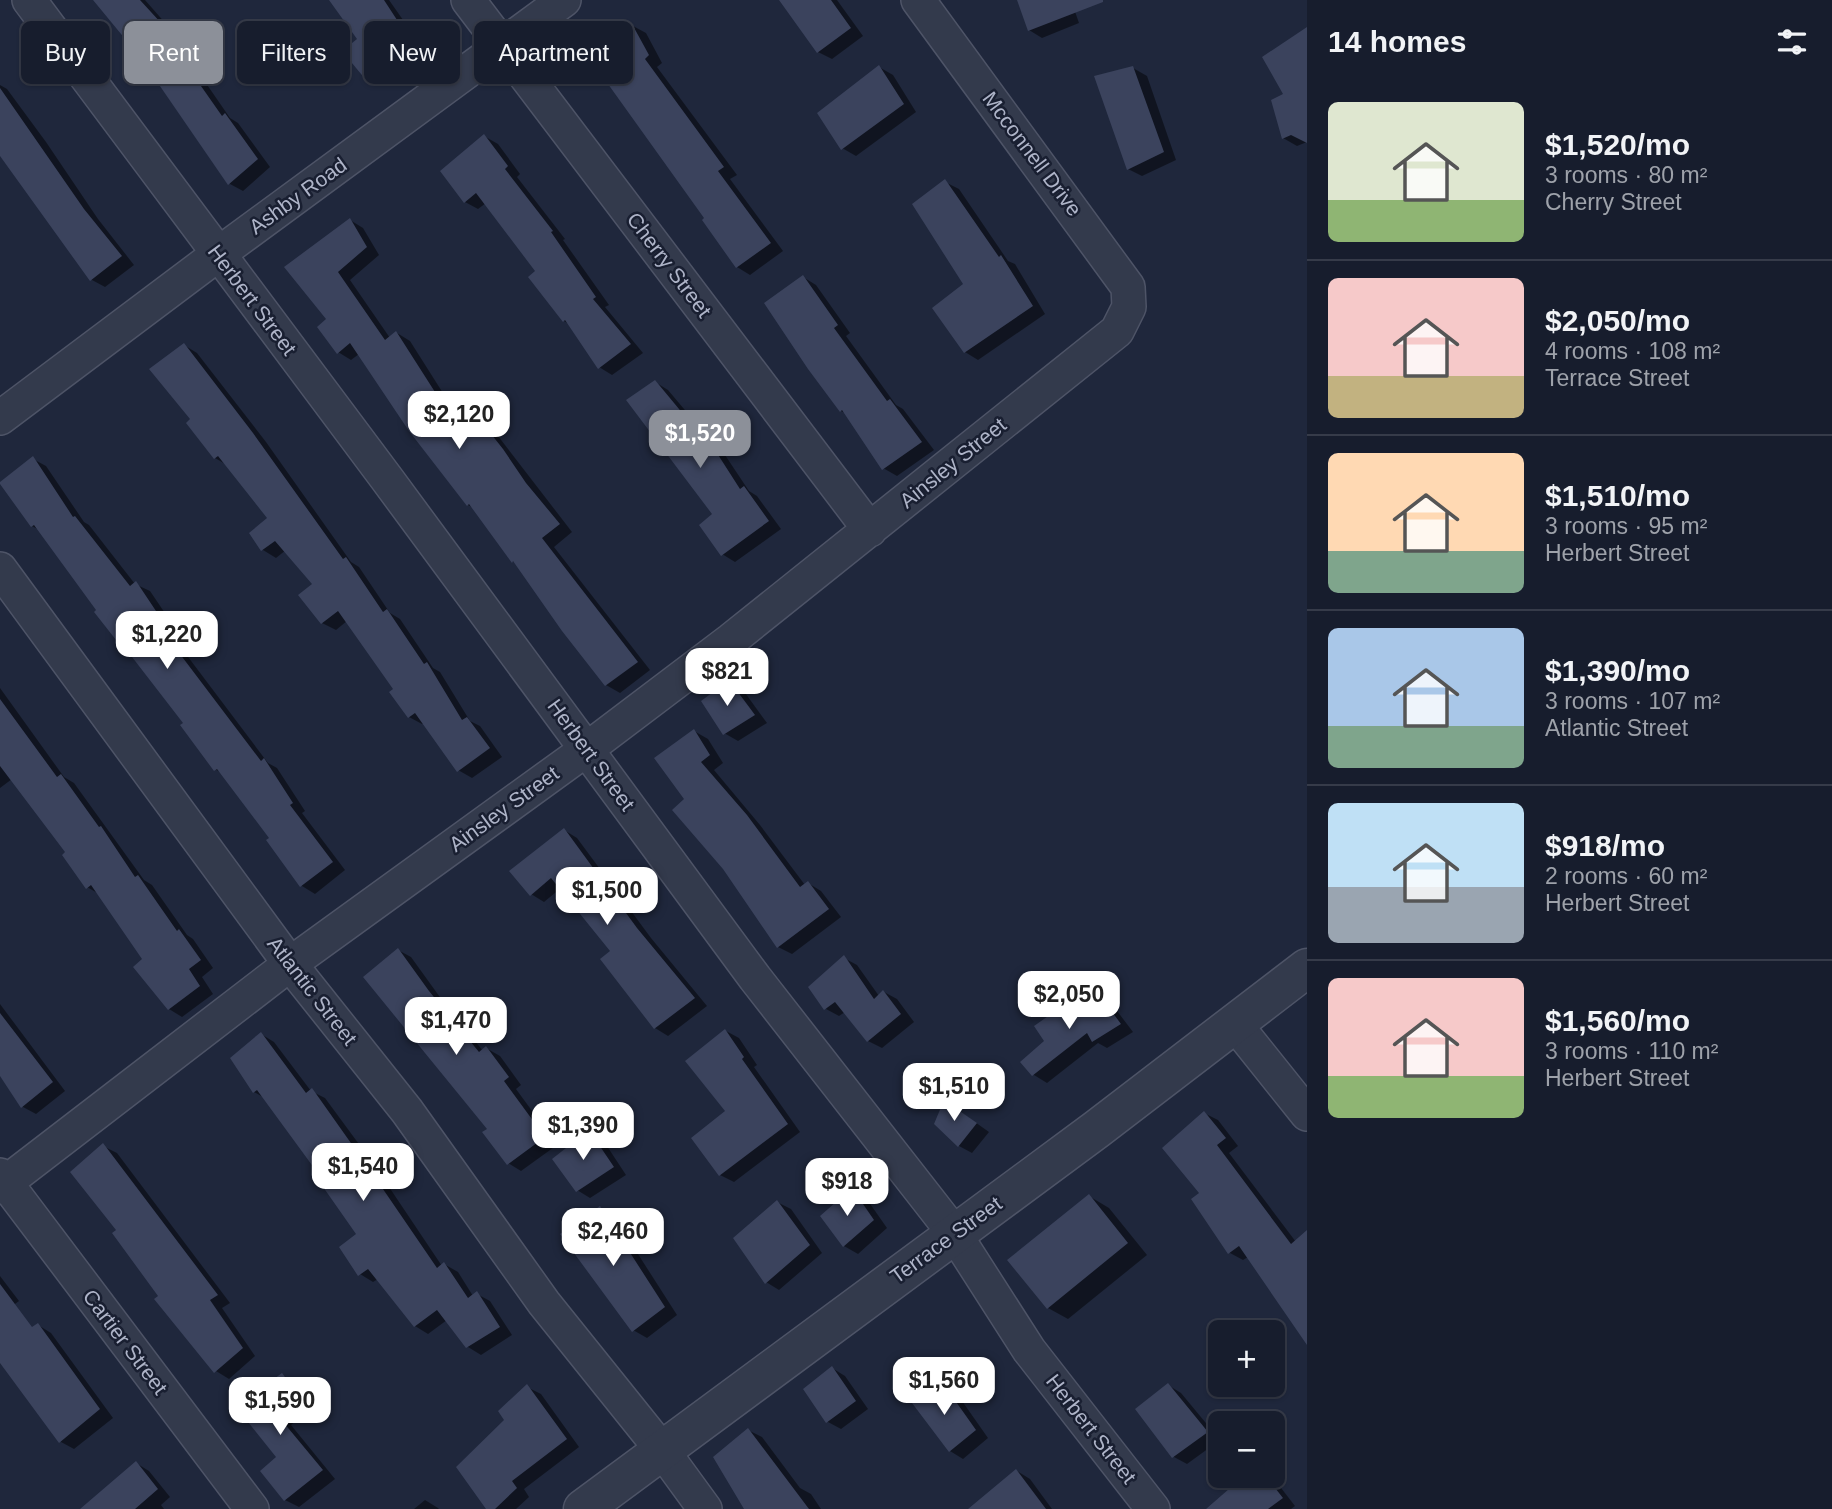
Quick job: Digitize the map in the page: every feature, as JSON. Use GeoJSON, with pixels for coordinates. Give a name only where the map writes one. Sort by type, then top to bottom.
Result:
{"type":"FeatureCollection","features":[{"type":"Feature","properties":{"kind":"street","name":"Herbert Street"},"geometry":{"type":"LineString","coordinates":[[29,0],[587,748],[755,978],[954,1233],[1029,1350],[1153,1509]]}},
{"type":"Feature","properties":{"kind":"street","name":"Cherry Street"},"geometry":{"type":"LineString","coordinates":[[468,0],[484,21]]}},
{"type":"Feature","properties":{"kind":"street","name":"Ashby Road"},"geometry":{"type":"LineString","coordinates":[[536,21],[564,0]]}},
{"type":"Feature","properties":{"kind":"street","name":"Mcconnell Drive"},"geometry":{"type":"LineString","coordinates":[[918,0],[1128,287],[1130,300],[1126,313]]}},
{"type":"Feature","properties":{"kind":"street","name":"Ashby Road"},"geometry":{"type":"LineString","coordinates":[[0,418],[474,67]]}},
{"type":"Feature","properties":{"kind":"street","name":"Cherry Street"},"geometry":{"type":"LineString","coordinates":[[532,84],[870,530]]}},
{"type":"Feature","properties":{"kind":"street","name":"Ainsley Street"},"geometry":{"type":"LineString","coordinates":[[2,1181],[290,964],[731,640],[1112,337],[1121,326],[1126,313]]}},
{"type":"Feature","properties":{"kind":"street","name":"Atlantic Street"},"geometry":{"type":"LineString","coordinates":[[0,569],[290,964],[407,1111],[544,1303],[662,1450],[705,1509]]}},
{"type":"Feature","properties":{"kind":"street","name":"Terrace Street"},"geometry":{"type":"LineString","coordinates":[[583,1509],[1236,1024],[1307,968]]}},
{"type":"Feature","properties":{"kind":"street"},"geometry":{"type":"LineString","coordinates":[[1236,1024],[1307,1114]]}},
{"type":"Feature","properties":{"kind":"street","name":"Cartier Street"},"geometry":{"type":"LineString","coordinates":[[2,1181],[252,1509]]}},
{"type":"Feature","properties":{"kind":"building"},"geometry":{"type":"Polygon","coordinates":[[[93,0],[140,0],[159,21],[124,21],[124,38],[93,0]]]}},
{"type":"Feature","properties":{"kind":"building"},"geometry":{"type":"Polygon","coordinates":[[[329,0],[384,0],[398,21],[364,21],[364,78],[350,61],[350,45],[357,39],[350,29],[350,21],[344,21],[329,0]]]}},
{"type":"Feature","properties":{"kind":"building"},"geometry":{"type":"Polygon","coordinates":[[[779,0],[831,0],[851,28],[817,53],[779,0]]]}},
{"type":"Feature","properties":{"kind":"building"},"geometry":{"type":"Polygon","coordinates":[[[1017,0],[1103,0],[1103,2],[1028,31],[1017,0]]]}},
{"type":"Feature","properties":{"kind":"building"},"geometry":{"type":"Polygon","coordinates":[[[633,26],[649,55],[645,59],[724,167],[718,171],[771,243],[736,268],[702,220],[704,218],[608,84],[633,84],[633,26]]]}},
{"type":"Feature","properties":{"kind":"building"},"geometry":{"type":"Polygon","coordinates":[[[1307,27],[1307,143],[1291,135],[1282,139],[1271,100],[1283,94],[1262,57],[1307,27]]]}},
{"type":"Feature","properties":{"kind":"building"},"geometry":{"type":"Polygon","coordinates":[[[879,65],[904,104],[841,150],[817,113],[879,65]]]}},
{"type":"Feature","properties":{"kind":"building"},"geometry":{"type":"Polygon","coordinates":[[[1133,66],[1164,152],[1127,170],[1094,76],[1133,66]]]}},
{"type":"Feature","properties":{"kind":"building"},"geometry":{"type":"Polygon","coordinates":[[[159,84],[200,84],[222,116],[225,113],[258,159],[228,185],[159,84]]]}},
{"type":"Feature","properties":{"kind":"building"},"geometry":{"type":"Polygon","coordinates":[[[0,88],[84,209],[122,256],[90,281],[0,156],[0,88]]]}},
{"type":"Feature","properties":{"kind":"building"},"geometry":{"type":"Polygon","coordinates":[[[484,134],[508,166],[505,169],[553,231],[551,232],[596,297],[593,299],[631,344],[598,369],[565,320],[563,322],[528,277],[535,271],[476,193],[464,203],[440,171],[484,134]]]}},
{"type":"Feature","properties":{"kind":"building"},"geometry":{"type":"Polygon","coordinates":[[[945,179],[999,257],[1001,255],[1033,306],[964,353],[932,308],[963,284],[912,204],[945,179]]]}},
{"type":"Feature","properties":{"kind":"building"},"geometry":{"type":"Polygon","coordinates":[[[350,218],[367,247],[338,272],[385,340],[396,331],[442,403],[457,391],[503,449],[526,483],[560,524],[542,538],[638,662],[605,686],[513,561],[512,563],[469,504],[467,506],[409,431],[350,343],[337,354],[317,327],[326,319],[284,267],[350,218]]]}},
{"type":"Feature","properties":{"kind":"building"},"geometry":{"type":"Polygon","coordinates":[[[803,275],[838,325],[834,328],[887,401],[890,399],[922,442],[882,470],[842,410],[840,412],[808,369],[764,303],[803,275]]]}},
{"type":"Feature","properties":{"kind":"building"},"geometry":{"type":"Polygon","coordinates":[[[184,343],[253,433],[343,559],[346,557],[383,612],[387,609],[424,664],[427,662],[462,720],[467,717],[490,748],[457,772],[415,713],[408,718],[389,692],[393,689],[338,611],[321,624],[298,595],[312,584],[275,541],[261,551],[249,533],[267,518],[218,456],[214,459],[186,423],[190,419],[149,369],[184,343]]]}},
{"type":"Feature","properties":{"kind":"building"},"geometry":{"type":"Polygon","coordinates":[[[655,380],[703,438],[706,436],[740,489],[744,486],[769,521],[721,556],[699,525],[712,514],[626,400],[655,380]]]}},
{"type":"Feature","properties":{"kind":"building"},"geometry":{"type":"Polygon","coordinates":[[[33,456],[73,517],[75,516],[130,586],[136,581],[160,617],[155,621],[261,761],[264,758],[293,803],[290,805],[333,862],[300,887],[266,840],[269,838],[217,769],[214,771],[180,725],[183,723],[94,612],[96,610],[34,525],[31,527],[0,484],[33,456]]]}},
{"type":"Feature","properties":{"kind":"building"},"geometry":{"type":"Polygon","coordinates":[[[729,680],[755,715],[723,735],[701,701],[729,680]]]}},
{"type":"Feature","properties":{"kind":"building"},"geometry":{"type":"Polygon","coordinates":[[[0,699],[57,777],[61,774],[99,827],[101,826],[135,877],[138,875],[201,960],[189,969],[200,986],[168,1010],[133,967],[142,959],[91,885],[86,889],[62,855],[65,852],[0,766],[0,699]]]}},
{"type":"Feature","properties":{"kind":"building"},"geometry":{"type":"Polygon","coordinates":[[[694,729],[710,755],[701,762],[747,815],[800,887],[808,881],[829,909],[777,948],[723,869],[672,810],[684,799],[654,758],[694,729]]]}},
{"type":"Feature","properties":{"kind":"building"},"geometry":{"type":"Polygon","coordinates":[[[564,828],[637,928],[695,998],[654,1029],[600,959],[610,951],[551,878],[530,896],[509,871],[564,828]]]}},
{"type":"Feature","properties":{"kind":"building"},"geometry":{"type":"Polygon","coordinates":[[[398,948],[479,1052],[486,1046],[509,1077],[504,1081],[545,1137],[507,1165],[482,1132],[487,1129],[363,977],[398,948]]]}},
{"type":"Feature","properties":{"kind":"building"},"geometry":{"type":"Polygon","coordinates":[[[844,955],[874,999],[883,990],[901,1014],[867,1042],[835,1002],[824,1010],[808,987],[844,955]]]}},
{"type":"Feature","properties":{"kind":"building"},"geometry":{"type":"Polygon","coordinates":[[[1098,993],[1121,1024],[1092,1042],[1087,1033],[1032,1076],[1020,1062],[1044,1041],[1034,1026],[1064,1005],[1070,1018],[1098,993]]]}},
{"type":"Feature","properties":{"kind":"building"},"geometry":{"type":"Polygon","coordinates":[[[0,1013],[53,1082],[21,1108],[0,1076],[0,1013]]]}},
{"type":"Feature","properties":{"kind":"building"},"geometry":{"type":"Polygon","coordinates":[[[725,1029],[744,1057],[742,1059],[788,1124],[719,1176],[691,1138],[725,1111],[685,1061],[725,1029]]]}},
{"type":"Feature","properties":{"kind":"building"},"geometry":{"type":"Polygon","coordinates":[[[261,1032],[306,1093],[312,1088],[353,1146],[355,1144],[437,1268],[444,1262],[468,1298],[477,1291],[500,1327],[466,1348],[437,1310],[414,1327],[368,1269],[358,1276],[339,1247],[356,1234],[314,1174],[317,1172],[257,1090],[253,1093],[230,1058],[261,1032]]]}},
{"type":"Feature","properties":{"kind":"building"},"geometry":{"type":"Polygon","coordinates":[[[944,1100],[977,1123],[958,1147],[934,1124],[944,1100]]]}},
{"type":"Feature","properties":{"kind":"building"},"geometry":{"type":"Polygon","coordinates":[[[1204,1111],[1226,1138],[1217,1145],[1291,1244],[1307,1230],[1307,1345],[1239,1246],[1228,1254],[1191,1199],[1199,1193],[1162,1148],[1204,1111]]]}},
{"type":"Feature","properties":{"kind":"building"},"geometry":{"type":"Polygon","coordinates":[[[589,1130],[614,1167],[576,1192],[552,1159],[589,1130]]]}},
{"type":"Feature","properties":{"kind":"building"},"geometry":{"type":"Polygon","coordinates":[[[103,1143],[218,1295],[210,1300],[243,1348],[214,1373],[154,1299],[158,1296],[112,1233],[116,1230],[70,1172],[103,1143]]]}},
{"type":"Feature","properties":{"kind":"building"},"geometry":{"type":"Polygon","coordinates":[[[852,1188],[874,1220],[843,1247],[820,1216],[852,1188]]]}},
{"type":"Feature","properties":{"kind":"building"},"geometry":{"type":"Polygon","coordinates":[[[1089,1194],[1128,1243],[1047,1309],[1007,1260],[1089,1194]]]}},
{"type":"Feature","properties":{"kind":"building"},"geometry":{"type":"Polygon","coordinates":[[[777,1200],[810,1245],[765,1284],[733,1238],[777,1200]]]}},
{"type":"Feature","properties":{"kind":"building"},"geometry":{"type":"Polygon","coordinates":[[[600,1206],[665,1307],[632,1332],[560,1234],[600,1206]]]}},
{"type":"Feature","properties":{"kind":"building"},"geometry":{"type":"Polygon","coordinates":[[[0,1284],[32,1327],[38,1323],[100,1409],[59,1443],[0,1363],[0,1284]]]}},
{"type":"Feature","properties":{"kind":"building"},"geometry":{"type":"Polygon","coordinates":[[[832,1366],[856,1401],[826,1423],[803,1389],[832,1366]]]}},
{"type":"Feature","properties":{"kind":"building"},"geometry":{"type":"Polygon","coordinates":[[[282,1373],[301,1398],[279,1417],[323,1470],[284,1501],[260,1471],[276,1457],[236,1407],[282,1373]]]}},
{"type":"Feature","properties":{"kind":"building"},"geometry":{"type":"Polygon","coordinates":[[[942,1382],[976,1430],[949,1452],[912,1403],[942,1382]]]}},
{"type":"Feature","properties":{"kind":"building"},"geometry":{"type":"Polygon","coordinates":[[[1168,1383],[1208,1432],[1172,1458],[1135,1409],[1168,1383]]]}},
{"type":"Feature","properties":{"kind":"building"},"geometry":{"type":"Polygon","coordinates":[[[527,1384],[567,1439],[512,1481],[517,1488],[495,1509],[486,1509],[456,1467],[504,1420],[498,1411],[527,1384]]]}},
{"type":"Feature","properties":{"kind":"building"},"geometry":{"type":"Polygon","coordinates":[[[748,1428],[809,1509],[744,1509],[713,1457],[748,1428]]]}},
{"type":"Feature","properties":{"kind":"building"},"geometry":{"type":"Polygon","coordinates":[[[136,1461],[158,1489],[135,1509],[80,1509],[136,1461]]]}},
{"type":"Feature","properties":{"kind":"building"},"geometry":{"type":"Polygon","coordinates":[[[1016,1469],[1046,1509],[968,1509],[1016,1469]]]}},
{"type":"Feature","properties":{"kind":"building"},"geometry":{"type":"Polygon","coordinates":[[[1230,1488],[1275,1488],[1283,1498],[1268,1509],[1206,1509],[1230,1488]]]}}]}
